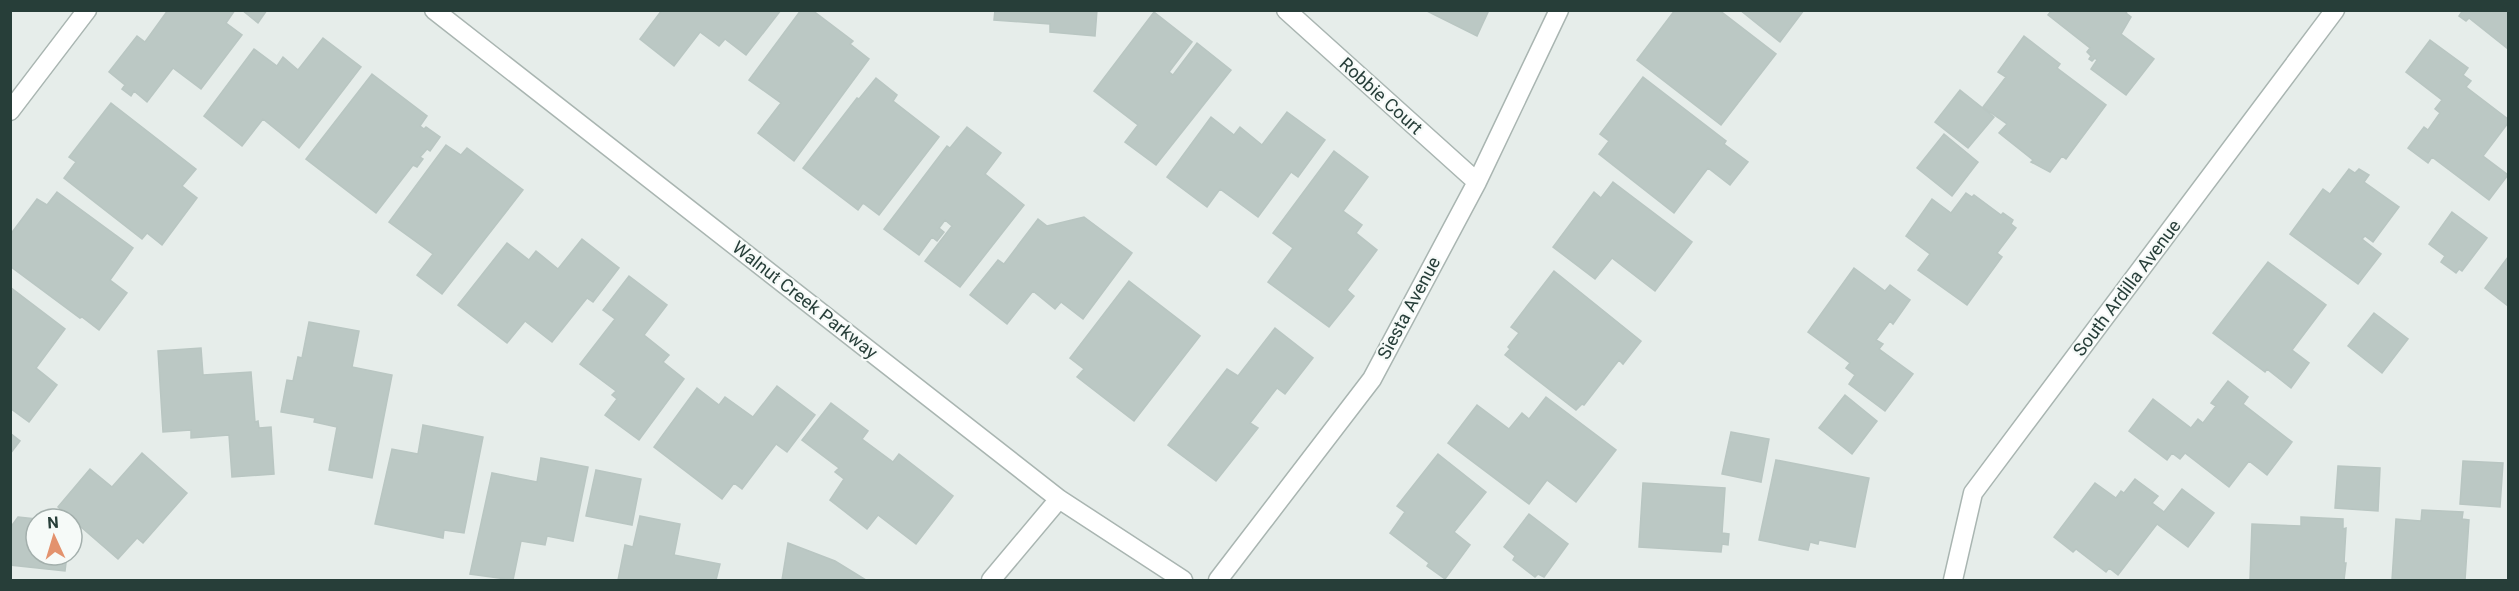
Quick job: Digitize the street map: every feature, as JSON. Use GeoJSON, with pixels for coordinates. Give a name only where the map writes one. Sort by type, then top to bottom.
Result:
{"type":"FeatureCollection","features":[{"type":"Feature","properties":{"kind":"street"},"geometry":{"type":"LineString","coordinates":[[10,111],[87,10]]}},
{"type":"Feature","properties":{"kind":"street","name":"Walnut Creek Parkway"},"geometry":{"type":"LineString","coordinates":[[434,10],[458,18],[1059,499],[1183,580]]}},
{"type":"Feature","properties":{"kind":"street","name":"Robbie Court"},"geometry":{"type":"LineString","coordinates":[[1286,10],[1477,182]]}},
{"type":"Feature","properties":{"kind":"street","name":"Siesta Avenue"},"geometry":{"type":"LineString","coordinates":[[1218,580],[1372,379],[1477,182],[1559,10]]}},
{"type":"Feature","properties":{"kind":"street","name":"South Ardilla Avenue"},"geometry":{"type":"LineString","coordinates":[[1953,580],[1973,493],[2335,10]]}},
{"type":"Feature","properties":{"kind":"street"},"geometry":{"type":"LineString","coordinates":[[992,580],[1059,499]]}},
{"type":"Feature","properties":{"kind":"building"},"geometry":{"type":"Polygon","coordinates":[[[168,10],[235,10],[226,23],[242,35],[201,89],[173,68],[147,102],[134,91],[131,96],[122,89],[125,85],[109,72],[137,36],[145,42],[168,10]]]}},
{"type":"Feature","properties":{"kind":"building"},"geometry":{"type":"Polygon","coordinates":[[[242,10],[267,10],[258,23],[242,10]]]}},
{"type":"Feature","properties":{"kind":"building"},"geometry":{"type":"Polygon","coordinates":[[[662,10],[781,10],[746,55],[725,39],[719,46],[700,32],[674,66],[640,39],[662,10]]]}},
{"type":"Feature","properties":{"kind":"building"},"geometry":{"type":"Polygon","coordinates":[[[801,10],[812,10],[853,41],[850,44],[869,59],[794,161],[758,133],[781,103],[749,80],[801,10]]]}},
{"type":"Feature","properties":{"kind":"building"},"geometry":{"type":"Polygon","coordinates":[[[995,10],[1097,10],[1095,36],[1050,32],[1050,24],[994,20],[995,10]]]}},
{"type":"Feature","properties":{"kind":"building"},"geometry":{"type":"Polygon","coordinates":[[[1425,10],[1489,10],[1477,36],[1425,10]]]}},
{"type":"Feature","properties":{"kind":"building"},"geometry":{"type":"Polygon","coordinates":[[[1675,10],[1719,10],[1776,54],[1721,125],[1637,60],[1675,10]]]}},
{"type":"Feature","properties":{"kind":"building"},"geometry":{"type":"Polygon","coordinates":[[[1740,10],[1804,10],[1780,42],[1740,10]]]}},
{"type":"Feature","properties":{"kind":"building"},"geometry":{"type":"Polygon","coordinates":[[[2052,10],[2128,10],[2126,13],[2131,17],[2121,34],[2154,59],[2126,95],[2091,69],[2097,60],[2089,59],[2091,56],[2087,52],[2090,48],[2048,15],[2052,10]]]}},
{"type":"Feature","properties":{"kind":"building"},"geometry":{"type":"Polygon","coordinates":[[[2463,10],[2508,10],[2508,49],[2469,18],[2466,21],[2459,16],[2463,10]]]}},
{"type":"Feature","properties":{"kind":"building"},"geometry":{"type":"Polygon","coordinates":[[[1154,12],[1192,42],[1169,72],[1173,75],[1197,43],[1231,70],[1156,165],[1125,142],[1138,125],[1094,91],[1154,12]]]}},
{"type":"Feature","properties":{"kind":"building"},"geometry":{"type":"Polygon","coordinates":[[[2024,36],[2060,64],[2057,68],[2106,105],[2066,159],[2062,156],[2050,172],[2031,162],[2033,160],[1999,133],[2007,124],[1983,107],[2006,77],[1998,72],[2024,36]]]}},
{"type":"Feature","properties":{"kind":"building"},"geometry":{"type":"Polygon","coordinates":[[[323,38],[361,67],[299,148],[263,119],[242,146],[204,116],[254,49],[277,66],[283,57],[298,70],[323,38]]]}},
{"type":"Feature","properties":{"kind":"building"},"geometry":{"type":"Polygon","coordinates":[[[2430,40],[2468,68],[2463,75],[2471,81],[2466,87],[2508,119],[2508,123],[2483,156],[2508,175],[2489,200],[2432,157],[2428,163],[2408,148],[2424,127],[2428,130],[2440,113],[2435,109],[2442,100],[2406,72],[2430,40]]]}},
{"type":"Feature","properties":{"kind":"building"},"geometry":{"type":"Polygon","coordinates":[[[372,74],[427,116],[420,126],[424,129],[426,127],[440,137],[430,151],[427,149],[420,157],[423,159],[417,167],[413,165],[376,213],[306,159],[372,74]]]}},
{"type":"Feature","properties":{"kind":"building"},"geometry":{"type":"Polygon","coordinates":[[[1643,77],[1726,141],[1724,144],[1748,162],[1730,185],[1708,168],[1674,213],[1599,154],[1609,141],[1600,134],[1643,77]]]}},
{"type":"Feature","properties":{"kind":"building"},"geometry":{"type":"Polygon","coordinates":[[[876,78],[897,95],[893,101],[939,137],[879,215],[863,203],[858,210],[803,168],[857,98],[859,99],[876,78]]]}},
{"type":"Feature","properties":{"kind":"building"},"geometry":{"type":"Polygon","coordinates":[[[1960,90],[1994,117],[1968,148],[1935,122],[1960,90]]]}},
{"type":"Feature","properties":{"kind":"building"},"geometry":{"type":"Polygon","coordinates":[[[111,103],[196,169],[182,186],[197,198],[162,245],[147,233],[142,239],[64,178],[76,162],[69,157],[111,103]]]}},
{"type":"Feature","properties":{"kind":"building"},"geometry":{"type":"Polygon","coordinates":[[[1287,112],[1325,140],[1298,177],[1291,172],[1258,217],[1220,189],[1207,207],[1167,177],[1211,117],[1234,135],[1240,127],[1262,145],[1287,112]]]}},
{"type":"Feature","properties":{"kind":"building"},"geometry":{"type":"Polygon","coordinates":[[[967,127],[1001,153],[985,174],[1024,205],[960,287],[925,261],[952,226],[945,220],[939,228],[944,232],[937,241],[932,237],[919,255],[884,229],[947,146],[950,148],[967,127]]]}},
{"type":"Feature","properties":{"kind":"building"},"geometry":{"type":"Polygon","coordinates":[[[1944,134],[1978,162],[1952,196],[1917,168],[1944,134]]]}},
{"type":"Feature","properties":{"kind":"building"},"geometry":{"type":"Polygon","coordinates":[[[446,145],[461,155],[467,148],[523,190],[442,294],[417,275],[433,254],[389,222],[446,145]]]}},
{"type":"Feature","properties":{"kind":"building"},"geometry":{"type":"Polygon","coordinates":[[[1334,151],[1368,177],[1343,211],[1362,225],[1356,233],[1377,250],[1347,290],[1354,296],[1329,327],[1268,282],[1293,248],[1273,233],[1334,151]]]}},
{"type":"Feature","properties":{"kind":"building"},"geometry":{"type":"Polygon","coordinates":[[[2349,169],[2355,173],[2359,169],[2369,175],[2364,182],[2399,207],[2373,242],[2365,236],[2362,239],[2381,254],[2358,284],[2290,234],[2323,189],[2330,194],[2349,169]]]}},
{"type":"Feature","properties":{"kind":"building"},"geometry":{"type":"Polygon","coordinates":[[[1613,182],[1692,242],[1655,291],[1612,258],[1595,279],[1553,247],[1594,192],[1601,198],[1613,182]]]}},
{"type":"Feature","properties":{"kind":"building"},"geometry":{"type":"Polygon","coordinates":[[[57,192],[133,248],[110,280],[127,293],[99,330],[10,266],[10,235],[37,199],[47,205],[57,192]]]}},
{"type":"Feature","properties":{"kind":"building"},"geometry":{"type":"Polygon","coordinates":[[[1966,193],[1972,197],[1974,195],[2001,215],[2003,213],[2013,220],[2011,224],[2016,228],[1997,253],[2002,257],[1967,305],[1918,270],[1930,254],[1906,236],[1932,199],[1951,213],[1966,193]]]}},
{"type":"Feature","properties":{"kind":"building"},"geometry":{"type":"Polygon","coordinates":[[[2452,212],[2487,238],[2462,271],[2459,269],[2456,273],[2441,262],[2445,256],[2429,244],[2452,212]]]}},
{"type":"Feature","properties":{"kind":"building"},"geometry":{"type":"Polygon","coordinates":[[[1084,217],[1132,253],[1083,319],[1061,302],[1055,309],[1033,291],[1007,324],[970,295],[998,260],[1004,264],[1038,219],[1047,226],[1084,217]]]}},
{"type":"Feature","properties":{"kind":"building"},"geometry":{"type":"Polygon","coordinates":[[[582,239],[619,268],[593,302],[587,298],[552,342],[525,321],[507,343],[458,305],[507,243],[529,260],[536,251],[558,269],[582,239]]]}},
{"type":"Feature","properties":{"kind":"building"},"geometry":{"type":"Polygon","coordinates":[[[2508,257],[2508,306],[2485,288],[2508,257]]]}},
{"type":"Feature","properties":{"kind":"building"},"geometry":{"type":"Polygon","coordinates":[[[2268,262],[2326,305],[2292,350],[2309,363],[2291,388],[2267,369],[2265,372],[2213,333],[2268,262]]]}},
{"type":"Feature","properties":{"kind":"building"},"geometry":{"type":"Polygon","coordinates":[[[1854,268],[1885,291],[1890,285],[1910,300],[1893,324],[1890,321],[1876,340],[1883,344],[1879,349],[1913,374],[1885,411],[1849,384],[1855,375],[1846,368],[1850,363],[1808,332],[1854,268]]]}},
{"type":"Feature","properties":{"kind":"building"},"geometry":{"type":"Polygon","coordinates":[[[1554,271],[1641,341],[1623,364],[1619,360],[1584,405],[1582,404],[1576,410],[1505,355],[1519,333],[1511,327],[1554,271]]]}},
{"type":"Feature","properties":{"kind":"building"},"geometry":{"type":"Polygon","coordinates":[[[629,276],[667,305],[644,335],[669,355],[663,362],[684,379],[639,440],[605,415],[617,399],[612,395],[616,391],[580,364],[615,319],[603,310],[629,276]]]}},
{"type":"Feature","properties":{"kind":"building"},"geometry":{"type":"Polygon","coordinates":[[[1129,281],[1200,336],[1134,421],[1077,377],[1084,369],[1070,358],[1129,281]]]}},
{"type":"Feature","properties":{"kind":"building"},"geometry":{"type":"Polygon","coordinates":[[[10,287],[65,329],[36,368],[57,385],[29,422],[10,408],[10,287]]]}},
{"type":"Feature","properties":{"kind":"building"},"geometry":{"type":"Polygon","coordinates":[[[2374,313],[2408,339],[2382,373],[2348,346],[2374,313]]]}},
{"type":"Feature","properties":{"kind":"building"},"geometry":{"type":"Polygon","coordinates":[[[309,322],[359,331],[352,367],[392,375],[372,478],[329,470],[337,427],[314,422],[315,418],[281,412],[287,380],[293,381],[298,357],[302,358],[309,322]]]}},
{"type":"Feature","properties":{"kind":"building"},"geometry":{"type":"Polygon","coordinates":[[[1275,328],[1313,358],[1285,394],[1277,388],[1250,423],[1258,428],[1216,481],[1168,445],[1227,369],[1238,376],[1275,328]]]}},
{"type":"Feature","properties":{"kind":"building"},"geometry":{"type":"Polygon","coordinates":[[[201,348],[203,375],[251,372],[255,422],[258,421],[259,428],[271,427],[274,474],[232,477],[229,435],[191,438],[191,430],[163,432],[158,351],[201,348]]]}},
{"type":"Feature","properties":{"kind":"building"},"geometry":{"type":"Polygon","coordinates":[[[2228,381],[2248,397],[2243,404],[2292,442],[2267,475],[2249,461],[2229,487],[2185,453],[2180,459],[2172,453],[2167,460],[2129,431],[2153,399],[2191,428],[2198,419],[2203,423],[2216,406],[2211,403],[2228,381]]]}},
{"type":"Feature","properties":{"kind":"building"},"geometry":{"type":"Polygon","coordinates":[[[777,386],[815,415],[787,452],[776,444],[742,489],[734,483],[722,499],[654,447],[697,388],[719,405],[725,397],[753,417],[777,386]]]}},
{"type":"Feature","properties":{"kind":"building"},"geometry":{"type":"Polygon","coordinates":[[[1845,395],[1877,421],[1852,454],[1819,428],[1845,395]]]}},
{"type":"Feature","properties":{"kind":"building"},"geometry":{"type":"Polygon","coordinates":[[[1546,397],[1616,450],[1576,502],[1547,480],[1529,504],[1448,443],[1477,405],[1509,429],[1522,413],[1529,419],[1546,397]]]}},
{"type":"Feature","properties":{"kind":"building"},"geometry":{"type":"Polygon","coordinates":[[[831,403],[868,431],[862,439],[893,462],[899,454],[953,496],[916,544],[878,515],[867,529],[830,500],[844,479],[835,472],[839,468],[802,440],[831,403]]]}},
{"type":"Feature","properties":{"kind":"building"},"geometry":{"type":"Polygon","coordinates":[[[423,425],[483,437],[464,533],[444,530],[443,538],[375,524],[392,449],[418,454],[423,425]]]}},
{"type":"Feature","properties":{"kind":"building"},"geometry":{"type":"Polygon","coordinates":[[[1731,432],[1769,439],[1761,482],[1722,474],[1731,432]]]}},
{"type":"Feature","properties":{"kind":"building"},"geometry":{"type":"Polygon","coordinates":[[[10,433],[20,441],[10,454],[10,433]]]}},
{"type":"Feature","properties":{"kind":"building"},"geometry":{"type":"Polygon","coordinates":[[[142,453],[187,493],[143,543],[137,538],[118,559],[84,530],[84,507],[58,507],[90,469],[112,487],[142,453]]]}},
{"type":"Feature","properties":{"kind":"building"},"geometry":{"type":"Polygon","coordinates":[[[1438,454],[1486,492],[1454,532],[1470,545],[1445,579],[1427,566],[1429,563],[1390,533],[1405,512],[1397,506],[1438,454]]]}},
{"type":"Feature","properties":{"kind":"building"},"geometry":{"type":"Polygon","coordinates":[[[541,458],[588,467],[573,541],[547,536],[545,545],[521,541],[513,580],[470,574],[492,473],[537,482],[541,458]]]}},
{"type":"Feature","properties":{"kind":"building"},"geometry":{"type":"Polygon","coordinates":[[[1776,460],[1869,478],[1855,547],[1819,540],[1818,544],[1810,542],[1808,550],[1759,540],[1776,460]]]}},
{"type":"Feature","properties":{"kind":"building"},"geometry":{"type":"Polygon","coordinates":[[[2463,461],[2503,463],[2500,507],[2460,504],[2463,461]]]}},
{"type":"Feature","properties":{"kind":"building"},"geometry":{"type":"Polygon","coordinates":[[[2338,466],[2380,468],[2378,511],[2335,508],[2338,466]]]}},
{"type":"Feature","properties":{"kind":"building"},"geometry":{"type":"Polygon","coordinates":[[[596,470],[641,479],[632,525],[586,516],[596,470]]]}},
{"type":"Feature","properties":{"kind":"building"},"geometry":{"type":"Polygon","coordinates":[[[2135,479],[2158,496],[2152,503],[2164,512],[2182,489],[2214,513],[2188,547],[2157,524],[2118,575],[2109,568],[2106,572],[2076,549],[2073,552],[2054,537],[2095,483],[2116,498],[2121,491],[2124,493],[2135,479]]]}},
{"type":"Feature","properties":{"kind":"building"},"geometry":{"type":"Polygon","coordinates":[[[1643,483],[1725,488],[1722,533],[1729,534],[1728,545],[1722,544],[1721,552],[1639,547],[1643,483]]]}},
{"type":"Feature","properties":{"kind":"building"},"geometry":{"type":"Polygon","coordinates":[[[2422,510],[2463,512],[2462,519],[2469,520],[2465,580],[2392,580],[2396,519],[2421,521],[2422,510]]]}},
{"type":"Feature","properties":{"kind":"building"},"geometry":{"type":"Polygon","coordinates":[[[1529,514],[1568,544],[1544,577],[1538,574],[1535,577],[1513,560],[1515,556],[1504,547],[1529,514]]]}},
{"type":"Feature","properties":{"kind":"building"},"geometry":{"type":"Polygon","coordinates":[[[640,516],[680,524],[674,555],[720,564],[716,580],[618,580],[625,545],[633,547],[640,516]]]}},
{"type":"Feature","properties":{"kind":"building"},"geometry":{"type":"Polygon","coordinates":[[[18,517],[24,518],[24,567],[10,565],[10,528],[18,517]]]}},
{"type":"Feature","properties":{"kind":"building"},"geometry":{"type":"Polygon","coordinates":[[[2301,517],[2343,519],[2343,529],[2346,528],[2344,580],[2250,580],[2252,524],[2301,526],[2301,517]]]}},
{"type":"Feature","properties":{"kind":"building"},"geometry":{"type":"Polygon","coordinates":[[[788,543],[835,561],[866,580],[782,580],[788,543]]]}},
{"type":"Feature","properties":{"kind":"building"},"geometry":{"type":"Polygon","coordinates":[[[28,567],[66,567],[65,571],[28,567]]]}}]}
